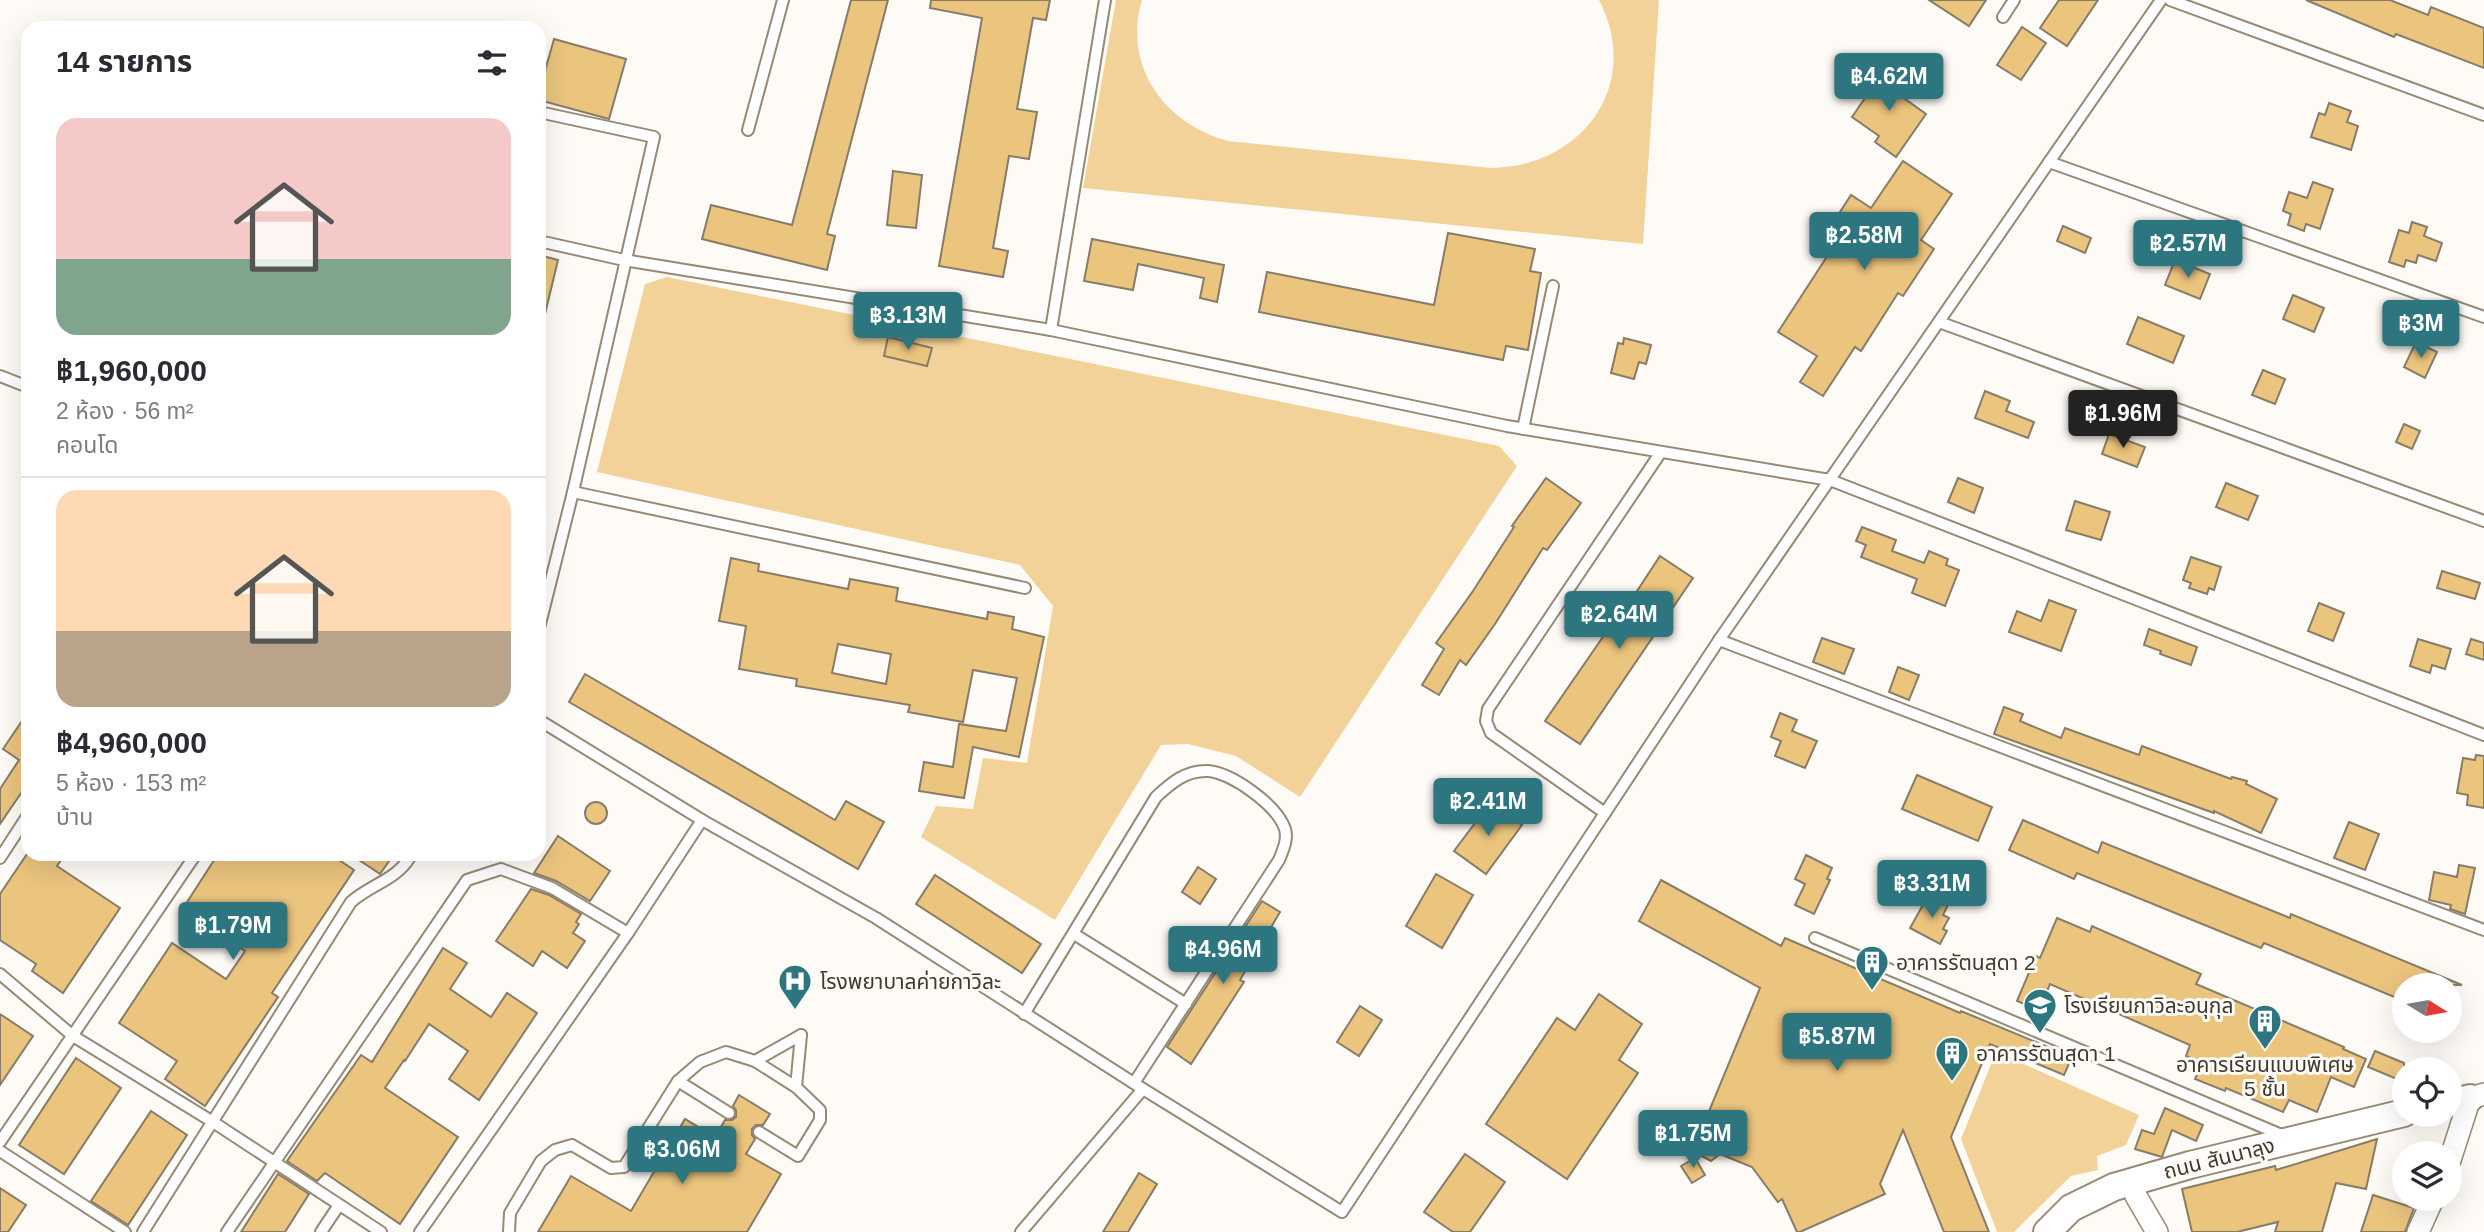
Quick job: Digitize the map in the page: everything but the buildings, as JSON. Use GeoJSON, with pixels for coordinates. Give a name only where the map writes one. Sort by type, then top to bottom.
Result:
{"type":"FeatureCollection","features":[{"type":"Feature","properties":{"kind":"street"},"geometry":{"type":"LineString","coordinates":[[2456,1141],[2468,1098]]}},
{"type":"Feature","properties":{"kind":"street","name":"ถนน สันนาลุง"},"geometry":{"type":"LineString","coordinates":[[2047,1232],[2071,1208],[2114,1187],[2392,1116]]}},
{"type":"Feature","properties":{"kind":"street"},"geometry":{"type":"LineString","coordinates":[[2133,1181],[2136,1196],[2157,1232]]}},
{"type":"Feature","properties":{"kind":"street"},"geometry":{"type":"LineString","coordinates":[[2418,1232],[2428,1211]]}},
{"type":"Feature","properties":{"kind":"lane"},"geometry":{"type":"LineString","coordinates":[[748,130],[783,0]]}},
{"type":"Feature","properties":{"kind":"lane"},"geometry":{"type":"LineString","coordinates":[[1051,330],[1105,0]]}},
{"type":"Feature","properties":{"kind":"lane"},"geometry":{"type":"LineString","coordinates":[[2003,17],[2014,0]]}},
{"type":"Feature","properties":{"kind":"lane"},"geometry":{"type":"LineString","coordinates":[[546,724],[702,820],[876,918],[1138,1086],[1342,1212],[1719,640],[2161,0]]}},
{"type":"Feature","properties":{"kind":"lane"},"geometry":{"type":"LineString","coordinates":[[2170,0],[2484,115]]}},
{"type":"Feature","properties":{"kind":"lane"},"geometry":{"type":"LineString","coordinates":[[546,113],[654,137],[546,600]]}},
{"type":"Feature","properties":{"kind":"lane"},"geometry":{"type":"LineString","coordinates":[[2049,162],[2484,317]]}},
{"type":"Feature","properties":{"kind":"lane"},"geometry":{"type":"LineString","coordinates":[[546,243],[624,260],[1051,330],[1523,429],[1830,480],[2484,735]]}},
{"type":"Feature","properties":{"kind":"lane"},"geometry":{"type":"LineString","coordinates":[[1523,429],[1553,286]]}},
{"type":"Feature","properties":{"kind":"lane"},"geometry":{"type":"LineString","coordinates":[[1939,322],[2484,522]]}},
{"type":"Feature","properties":{"kind":"lane"},"geometry":{"type":"LineString","coordinates":[[0,376],[21,384]]}},
{"type":"Feature","properties":{"kind":"lane"},"geometry":{"type":"LineString","coordinates":[[1605,813],[1491,733],[1486,721],[1488,709],[1661,452]]}},
{"type":"Feature","properties":{"kind":"lane"},"geometry":{"type":"LineString","coordinates":[[573,492],[1026,588]]}},
{"type":"Feature","properties":{"kind":"lane"},"geometry":{"type":"LineString","coordinates":[[1719,640],[2484,930]]}},
{"type":"Feature","properties":{"kind":"lane"},"geometry":{"type":"LineString","coordinates":[[1021,1232],[1138,1086],[1186,1004],[1279,860],[1286,844],[1284,828],[1270,807],[1236,780],[1208,771],[1179,776],[1156,797],[1024,1014]]}},
{"type":"Feature","properties":{"kind":"lane"},"geometry":{"type":"LineString","coordinates":[[420,1232],[628,933],[702,820]]}},
{"type":"Feature","properties":{"kind":"lane"},"geometry":{"type":"LineString","coordinates":[[0,858],[21,826]]}},
{"type":"Feature","properties":{"kind":"lane"},"geometry":{"type":"LineString","coordinates":[[0,1142],[192,861]]}},
{"type":"Feature","properties":{"kind":"lane"},"geometry":{"type":"LineString","coordinates":[[143,1232],[351,902],[365,890],[392,878],[407,861]]}},
{"type":"Feature","properties":{"kind":"lane"},"geometry":{"type":"LineString","coordinates":[[227,1232],[467,880],[501,869],[552,888],[628,933]]}},
{"type":"Feature","properties":{"kind":"lane"},"geometry":{"type":"LineString","coordinates":[[1074,934],[1186,1004]]}},
{"type":"Feature","properties":{"kind":"lane"},"geometry":{"type":"LineString","coordinates":[[1815,938],[2293,1140]]}},
{"type":"Feature","properties":{"kind":"lane"},"geometry":{"type":"LineString","coordinates":[[0,974],[73,1036],[213,1122],[381,1232]]}},
{"type":"Feature","properties":{"kind":"lane"},"geometry":{"type":"LineString","coordinates":[[755,1061],[801,1035],[796,1087]]}},
{"type":"Feature","properties":{"kind":"lane"},"geometry":{"type":"LineString","coordinates":[[509,1232],[510,1213],[541,1161],[555,1150],[572,1145],[611,1168],[624,1167],[678,1081],[700,1062],[726,1052],[755,1061],[796,1087],[820,1110],[820,1120],[798,1156],[759,1132]]}},
{"type":"Feature","properties":{"kind":"lane"},"geometry":{"type":"LineString","coordinates":[[678,1081],[729,1113]]}},
{"type":"Feature","properties":{"kind":"lane"},"geometry":{"type":"LineString","coordinates":[[0,1151],[125,1232]]}},
{"type":"Feature","properties":{"kind":"lane"},"geometry":{"type":"LineString","coordinates":[[321,1232],[339,1205]]}},
{"type":"Feature","properties":{"kind":"shaded area"},"geometry":{"type":"Polygon","coordinates":[[[1116,0],[1142,0],[1137,24],[1138,47],[1144,69],[1154,89],[1168,106],[1205,133],[1228,141],[1491,168],[1524,164],[1552,153],[1577,137],[1596,116],[1608,90],[1613,62],[1611,32],[1599,0],[1659,0],[1643,244],[1083,188],[1116,0]]]}},
{"type":"Feature","properties":{"kind":"shaded area"},"geometry":{"type":"Polygon","coordinates":[[[667,277],[1499,446],[1517,466],[1300,797],[1236,756],[1188,744],[1161,745],[1055,920],[921,837],[936,806],[973,809],[983,758],[1027,763],[1053,606],[1020,565],[597,472],[645,284],[667,277]]]}},
{"type":"Feature","properties":{"kind":"shaded area"},"geometry":{"type":"Polygon","coordinates":[[[1996,1052],[2139,1115],[2126,1145],[2097,1156],[2098,1170],[2071,1176],[2014,1232],[1997,1232],[1961,1139],[1996,1052]]]}},
{"type":"Feature","properties":{"kind":"place","name":"อาคารรัตนสุดา 2"},"geometry":{"type":"Point","coordinates":[1872,992]}},
{"type":"Feature","properties":{"kind":"place","name":"โรงพยาบาลค่ายกาวิละ"},"geometry":{"type":"Point","coordinates":[795,1011]}},
{"type":"Feature","properties":{"kind":"place","name":"โรงเรียนกาวิละอนุกุล"},"geometry":{"type":"Point","coordinates":[2040,1035]}},
{"type":"Feature","properties":{"kind":"place","name":"อาคารเรียนแบบพิเศษ 5 ชั้น"},"geometry":{"type":"Point","coordinates":[2265,1051]}},
{"type":"Feature","properties":{"kind":"place","name":"อาคารรัตนสุดา 1"},"geometry":{"type":"Point","coordinates":[1952,1083]}}]}
